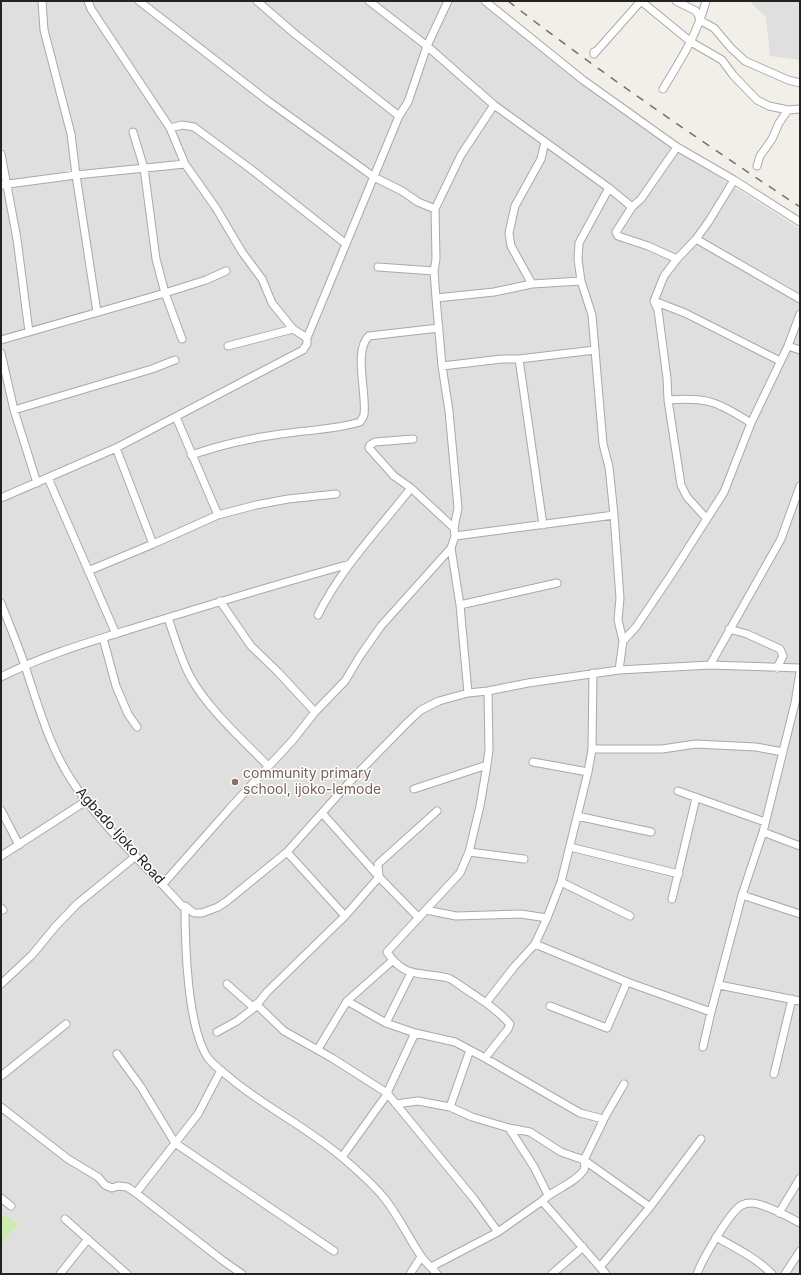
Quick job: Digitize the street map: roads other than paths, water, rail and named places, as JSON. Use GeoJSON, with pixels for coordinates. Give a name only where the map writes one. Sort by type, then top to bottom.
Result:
{"type":"FeatureCollection","features":[{"type":"Feature","properties":{"kind":"street"},"geometry":{"type":"LineString","coordinates":[[42,1],[44,30],[71,134],[97,312]]}},
{"type":"Feature","properties":{"kind":"street"},"geometry":{"type":"LineString","coordinates":[[88,1],[91,9],[170,128],[185,164],[216,208],[242,252],[262,279],[272,302],[293,329],[307,338]]}},
{"type":"Feature","properties":{"kind":"street"},"geometry":{"type":"LineString","coordinates":[[257,1],[295,34],[399,116]]}},
{"type":"Feature","properties":{"kind":"street"},"geometry":{"type":"LineString","coordinates":[[369,1],[427,46],[494,104],[609,188],[632,207]]}},
{"type":"Feature","properties":{"kind":"street"},"geometry":{"type":"LineString","coordinates":[[1,498],[116,448],[303,350],[307,344],[307,338],[399,116],[408,102],[427,46],[448,1]]}},
{"type":"Feature","properties":{"kind":"street"},"geometry":{"type":"LineString","coordinates":[[485,1],[583,80],[678,147],[734,180],[800,222]]}},
{"type":"Feature","properties":{"kind":"street"},"geometry":{"type":"LineString","coordinates":[[594,52],[594,54],[641,1],[691,42],[722,60],[733,75],[756,100],[769,106],[788,110],[800,109]]}},
{"type":"Feature","properties":{"kind":"street"},"geometry":{"type":"LineString","coordinates":[[676,1],[696,11],[700,20],[714,28],[731,48],[745,61],[788,80],[800,83]]}},
{"type":"Feature","properties":{"kind":"street"},"geometry":{"type":"LineString","coordinates":[[663,89],[691,42],[706,1]]}},
{"type":"Feature","properties":{"kind":"street"},"geometry":{"type":"LineString","coordinates":[[696,11],[706,1]]}},
{"type":"Feature","properties":{"kind":"street"},"geometry":{"type":"LineString","coordinates":[[141,2],[268,101],[374,177],[402,191],[418,202],[435,209]]}},
{"type":"Feature","properties":{"kind":"street"},"geometry":{"type":"LineString","coordinates":[[163,884],[293,740],[315,712],[346,681],[360,656],[381,626],[451,548],[455,536],[454,528],[458,508],[457,486],[449,411],[442,366],[436,298],[434,271],[436,259],[435,209],[461,155],[494,104]]}},
{"type":"Feature","properties":{"kind":"street"},"geometry":{"type":"LineString","coordinates":[[757,166],[760,156],[788,110]]}},
{"type":"Feature","properties":{"kind":"street"},"geometry":{"type":"LineString","coordinates":[[170,128],[182,125],[194,127],[252,170],[346,244]]}},
{"type":"Feature","properties":{"kind":"street"},"geometry":{"type":"LineString","coordinates":[[133,132],[144,168],[156,259],[165,293],[182,339]]}},
{"type":"Feature","properties":{"kind":"street"},"geometry":{"type":"LineString","coordinates":[[532,284],[511,246],[509,233],[516,206],[541,159],[544,142]]}},
{"type":"Feature","properties":{"kind":"street"},"geometry":{"type":"LineString","coordinates":[[676,259],[648,246],[618,236],[616,232],[632,207],[641,199],[678,147]]}},
{"type":"Feature","properties":{"kind":"street"},"geometry":{"type":"LineString","coordinates":[[1,154],[4,185],[17,239],[29,332]]}},
{"type":"Feature","properties":{"kind":"street"},"geometry":{"type":"LineString","coordinates":[[4,185],[76,175],[185,164]]}},
{"type":"Feature","properties":{"kind":"street"},"geometry":{"type":"LineString","coordinates":[[707,519],[688,498],[680,486],[668,400],[667,378],[658,310],[654,301],[661,282],[676,259],[696,239],[734,180]]}},
{"type":"Feature","properties":{"kind":"street"},"geometry":{"type":"LineString","coordinates":[[609,188],[579,243],[578,259],[581,281],[592,315],[603,444],[609,467],[614,515],[620,598],[618,620],[622,641],[619,670]]}},
{"type":"Feature","properties":{"kind":"street"},"geometry":{"type":"LineString","coordinates":[[696,239],[800,298]]}},
{"type":"Feature","properties":{"kind":"street"},"geometry":{"type":"LineString","coordinates":[[378,267],[434,271]]}},
{"type":"Feature","properties":{"kind":"street"},"geometry":{"type":"LineString","coordinates":[[1,340],[165,293],[206,280],[226,271]]}},
{"type":"Feature","properties":{"kind":"street"},"geometry":{"type":"LineString","coordinates":[[436,298],[494,292],[532,284],[581,281]]}},
{"type":"Feature","properties":{"kind":"street"},"geometry":{"type":"LineString","coordinates":[[654,301],[685,313],[780,361]]}},
{"type":"Feature","properties":{"kind":"street"},"geometry":{"type":"LineString","coordinates":[[622,641],[636,627],[724,492],[751,423],[788,346],[800,314]]}},
{"type":"Feature","properties":{"kind":"street"},"geometry":{"type":"LineString","coordinates":[[191,455],[247,438],[321,430],[360,422],[364,415],[361,362],[365,340],[369,336],[439,328]]}},
{"type":"Feature","properties":{"kind":"street"},"geometry":{"type":"LineString","coordinates":[[228,346],[293,329]]}},
{"type":"Feature","properties":{"kind":"street"},"geometry":{"type":"LineString","coordinates":[[788,346],[800,350]]}},
{"type":"Feature","properties":{"kind":"street"},"geometry":{"type":"LineString","coordinates":[[442,366],[595,350]]}},
{"type":"Feature","properties":{"kind":"street"},"geometry":{"type":"LineString","coordinates":[[1,353],[14,410],[37,483]]}},
{"type":"Feature","properties":{"kind":"street"},"geometry":{"type":"LineString","coordinates":[[519,359],[543,525]]}},
{"type":"Feature","properties":{"kind":"street"},"geometry":{"type":"LineString","coordinates":[[14,410],[152,369],[175,360]]}},
{"type":"Feature","properties":{"kind":"street"},"geometry":{"type":"LineString","coordinates":[[668,400],[689,398],[713,402],[751,423]]}},
{"type":"Feature","properties":{"kind":"street"},"geometry":{"type":"LineString","coordinates":[[176,417],[218,515]]}},
{"type":"Feature","properties":{"kind":"street"},"geometry":{"type":"LineString","coordinates":[[412,439],[375,442],[369,448],[394,476],[411,488],[454,528]]}},
{"type":"Feature","properties":{"kind":"street"},"geometry":{"type":"LineString","coordinates":[[116,448],[152,544]]}},
{"type":"Feature","properties":{"kind":"street"},"geometry":{"type":"LineString","coordinates":[[48,478],[116,634]]}},
{"type":"Feature","properties":{"kind":"street"},"geometry":{"type":"LineString","coordinates":[[710,665],[781,539],[800,486]]}},
{"type":"Feature","properties":{"kind":"street"},"geometry":{"type":"LineString","coordinates":[[318,615],[328,595],[350,564],[411,488]]}},
{"type":"Feature","properties":{"kind":"street"},"geometry":{"type":"LineString","coordinates":[[88,571],[218,515],[256,505],[288,499],[336,494]]}},
{"type":"Feature","properties":{"kind":"street"},"geometry":{"type":"LineString","coordinates":[[455,536],[614,515]]}},
{"type":"Feature","properties":{"kind":"street"},"geometry":{"type":"LineString","coordinates":[[451,548],[460,605],[468,693]]}},
{"type":"Feature","properties":{"kind":"street"},"geometry":{"type":"LineString","coordinates":[[1,677],[24,665],[116,634],[220,601],[350,564]]}},
{"type":"Feature","properties":{"kind":"street"},"geometry":{"type":"LineString","coordinates":[[460,605],[557,583]]}},
{"type":"Feature","properties":{"kind":"street"},"geometry":{"type":"LineString","coordinates":[[220,601],[251,646],[278,672],[315,712]]}},
{"type":"Feature","properties":{"kind":"street","name":"Agbado Ijoko Road"},"geometry":{"type":"LineString","coordinates":[[1,603],[46,731],[71,781],[86,801],[136,856],[182,906],[185,906]]}},
{"type":"Feature","properties":{"kind":"street"},"geometry":{"type":"LineString","coordinates":[[168,618],[182,659],[199,692],[268,766]]}},
{"type":"Feature","properties":{"kind":"street"},"geometry":{"type":"LineString","coordinates":[[729,629],[748,634],[780,649],[783,656],[777,668]]}},
{"type":"Feature","properties":{"kind":"street"},"geometry":{"type":"LineString","coordinates":[[104,638],[116,686],[128,714],[137,727]]}},
{"type":"Feature","properties":{"kind":"street"},"geometry":{"type":"LineString","coordinates":[[185,906],[194,913],[202,913],[218,907],[287,852],[390,740],[421,710],[439,701],[468,693],[619,670],[710,665],[800,668]]}},
{"type":"Feature","properties":{"kind":"street"},"geometry":{"type":"LineString","coordinates":[[703,1047],[742,895],[766,822],[795,703],[800,672]]}},
{"type":"Feature","properties":{"kind":"street"},"geometry":{"type":"LineString","coordinates":[[486,1003],[514,967],[535,944],[561,882],[588,772],[592,749],[593,673]]}},
{"type":"Feature","properties":{"kind":"street"},"geometry":{"type":"LineString","coordinates":[[485,1058],[508,1029],[510,1024],[505,1018],[486,1003],[450,979],[411,973],[392,961],[387,952],[460,874],[469,852],[480,806],[489,750],[488,691]]}},
{"type":"Feature","properties":{"kind":"street"},"geometry":{"type":"LineString","coordinates":[[592,749],[662,749],[696,744],[756,747],[783,752]]}},
{"type":"Feature","properties":{"kind":"street"},"geometry":{"type":"LineString","coordinates":[[533,762],[588,772]]}},
{"type":"Feature","properties":{"kind":"street"},"geometry":{"type":"LineString","coordinates":[[414,789],[487,766]]}},
{"type":"Feature","properties":{"kind":"street"},"geometry":{"type":"LineString","coordinates":[[678,791],[766,822]]}},
{"type":"Feature","properties":{"kind":"street"},"geometry":{"type":"LineString","coordinates":[[672,899],[696,798]]}},
{"type":"Feature","properties":{"kind":"street"},"geometry":{"type":"LineString","coordinates":[[1,856],[86,801]]}},
{"type":"Feature","properties":{"kind":"street"},"geometry":{"type":"LineString","coordinates":[[1,810],[19,845]]}},
{"type":"Feature","properties":{"kind":"street"},"geometry":{"type":"LineString","coordinates":[[217,1032],[237,1021],[255,1006],[345,916],[379,877],[378,864],[437,811]]}},
{"type":"Feature","properties":{"kind":"street"},"geometry":{"type":"LineString","coordinates":[[323,814],[379,877],[419,918]]}},
{"type":"Feature","properties":{"kind":"street"},"geometry":{"type":"LineString","coordinates":[[577,816],[651,832]]}},
{"type":"Feature","properties":{"kind":"street"},"geometry":{"type":"LineString","coordinates":[[763,832],[800,846]]}},
{"type":"Feature","properties":{"kind":"street"},"geometry":{"type":"LineString","coordinates":[[570,847],[679,874]]}},
{"type":"Feature","properties":{"kind":"street"},"geometry":{"type":"LineString","coordinates":[[287,852],[345,916]]}},
{"type":"Feature","properties":{"kind":"street"},"geometry":{"type":"LineString","coordinates":[[469,852],[524,859]]}},
{"type":"Feature","properties":{"kind":"street"},"geometry":{"type":"LineString","coordinates":[[1,984],[32,955],[55,927],[77,904],[136,856]]}},
{"type":"Feature","properties":{"kind":"street"},"geometry":{"type":"LineString","coordinates":[[561,882],[630,916]]}},
{"type":"Feature","properties":{"kind":"street"},"geometry":{"type":"LineString","coordinates":[[742,895],[800,914]]}},
{"type":"Feature","properties":{"kind":"street"},"geometry":{"type":"LineString","coordinates":[[185,906],[185,936],[191,1002],[194,1022],[207,1057],[216,1067],[248,1092],[319,1138],[366,1179],[385,1199],[421,1257],[436,1274]]}},
{"type":"Feature","properties":{"kind":"street"},"geometry":{"type":"LineString","coordinates":[[426,910],[456,916],[521,914],[547,918]]}},
{"type":"Feature","properties":{"kind":"street"},"geometry":{"type":"LineString","coordinates":[[535,944],[627,982],[711,1012]]}},
{"type":"Feature","properties":{"kind":"street"},"geometry":{"type":"LineString","coordinates":[[318,1049],[347,1000],[392,961]]}},
{"type":"Feature","properties":{"kind":"street"},"geometry":{"type":"LineString","coordinates":[[386,1023],[411,973]]}},
{"type":"Feature","properties":{"kind":"street"},"geometry":{"type":"LineString","coordinates":[[550,1006],[608,1028],[627,982]]}},
{"type":"Feature","properties":{"kind":"street"},"geometry":{"type":"LineString","coordinates":[[227,984],[284,1031],[298,1040],[318,1049],[387,1093],[474,1199],[498,1232]]}},
{"type":"Feature","properties":{"kind":"street"},"geometry":{"type":"LineString","coordinates":[[719,985],[800,1001]]}},
{"type":"Feature","properties":{"kind":"street"},"geometry":{"type":"LineString","coordinates":[[774,1074],[792,999]]}},
{"type":"Feature","properties":{"kind":"street"},"geometry":{"type":"LineString","coordinates":[[347,1000],[386,1023],[415,1033],[455,1042],[580,1113],[604,1119]]}},
{"type":"Feature","properties":{"kind":"street"},"geometry":{"type":"LineString","coordinates":[[1,1076],[66,1024]]}},
{"type":"Feature","properties":{"kind":"street"},"geometry":{"type":"LineString","coordinates":[[342,1158],[387,1093],[415,1033]]}},
{"type":"Feature","properties":{"kind":"street"},"geometry":{"type":"LineString","coordinates":[[450,1107],[470,1050]]}},
{"type":"Feature","properties":{"kind":"street"},"geometry":{"type":"LineString","coordinates":[[117,1054],[141,1087],[175,1143],[334,1251]]}},
{"type":"Feature","properties":{"kind":"street"},"geometry":{"type":"LineString","coordinates":[[136,1193],[198,1114],[220,1070]]}},
{"type":"Feature","properties":{"kind":"street"},"geometry":{"type":"LineString","coordinates":[[431,1267],[498,1232],[542,1201],[548,1195],[574,1179],[584,1170],[584,1160],[604,1119],[624,1084]]}},
{"type":"Feature","properties":{"kind":"street"},"geometry":{"type":"LineString","coordinates":[[396,1104],[418,1102],[450,1107],[472,1117],[509,1128],[530,1132],[561,1152],[584,1160],[650,1207]]}},
{"type":"Feature","properties":{"kind":"street"},"geometry":{"type":"LineString","coordinates":[[1,1107],[68,1159],[98,1177],[105,1186],[112,1188],[118,1186],[127,1187],[136,1193],[242,1274]]}},
{"type":"Feature","properties":{"kind":"street"},"geometry":{"type":"LineString","coordinates":[[509,1128],[534,1167],[548,1195]]}},
{"type":"Feature","properties":{"kind":"street"},"geometry":{"type":"LineString","coordinates":[[600,1267],[650,1207],[701,1139]]}},
{"type":"Feature","properties":{"kind":"street"},"geometry":{"type":"LineString","coordinates":[[779,1213],[800,1178]]}},
{"type":"Feature","properties":{"kind":"street"},"geometry":{"type":"LineString","coordinates":[[1,1198],[11,1206]]}},
{"type":"Feature","properties":{"kind":"street"},"geometry":{"type":"LineString","coordinates":[[542,1201],[606,1274]]}},
{"type":"Feature","properties":{"kind":"street"},"geometry":{"type":"LineString","coordinates":[[697,1274],[716,1237],[736,1210],[742,1205],[751,1203],[761,1204],[800,1223]]}},
{"type":"Feature","properties":{"kind":"street"},"geometry":{"type":"LineString","coordinates":[[65,1219],[127,1274]]}},
{"type":"Feature","properties":{"kind":"street"},"geometry":{"type":"LineString","coordinates":[[716,1237],[740,1250],[772,1274]]}},
{"type":"Feature","properties":{"kind":"street"},"geometry":{"type":"LineString","coordinates":[[60,1274],[88,1239]]}},
{"type":"Feature","properties":{"kind":"street"},"geometry":{"type":"LineString","coordinates":[[552,1274],[583,1247]]}},
{"type":"Feature","properties":{"kind":"street"},"geometry":{"type":"LineString","coordinates":[[785,1274],[800,1251]]}},
{"type":"Feature","properties":{"kind":"street"},"geometry":{"type":"LineString","coordinates":[[410,1274],[421,1257]]}},
{"type":"Feature","properties":{"kind":"railway"},"geometry":{"type":"LineString","coordinates":[[508,1],[616,81],[800,207]]}},
{"type":"Feature","properties":{"kind":"place","name":"community primary school, ijoko-lemode"},"geometry":{"type":"Point","coordinates":[235,782]}}]}
